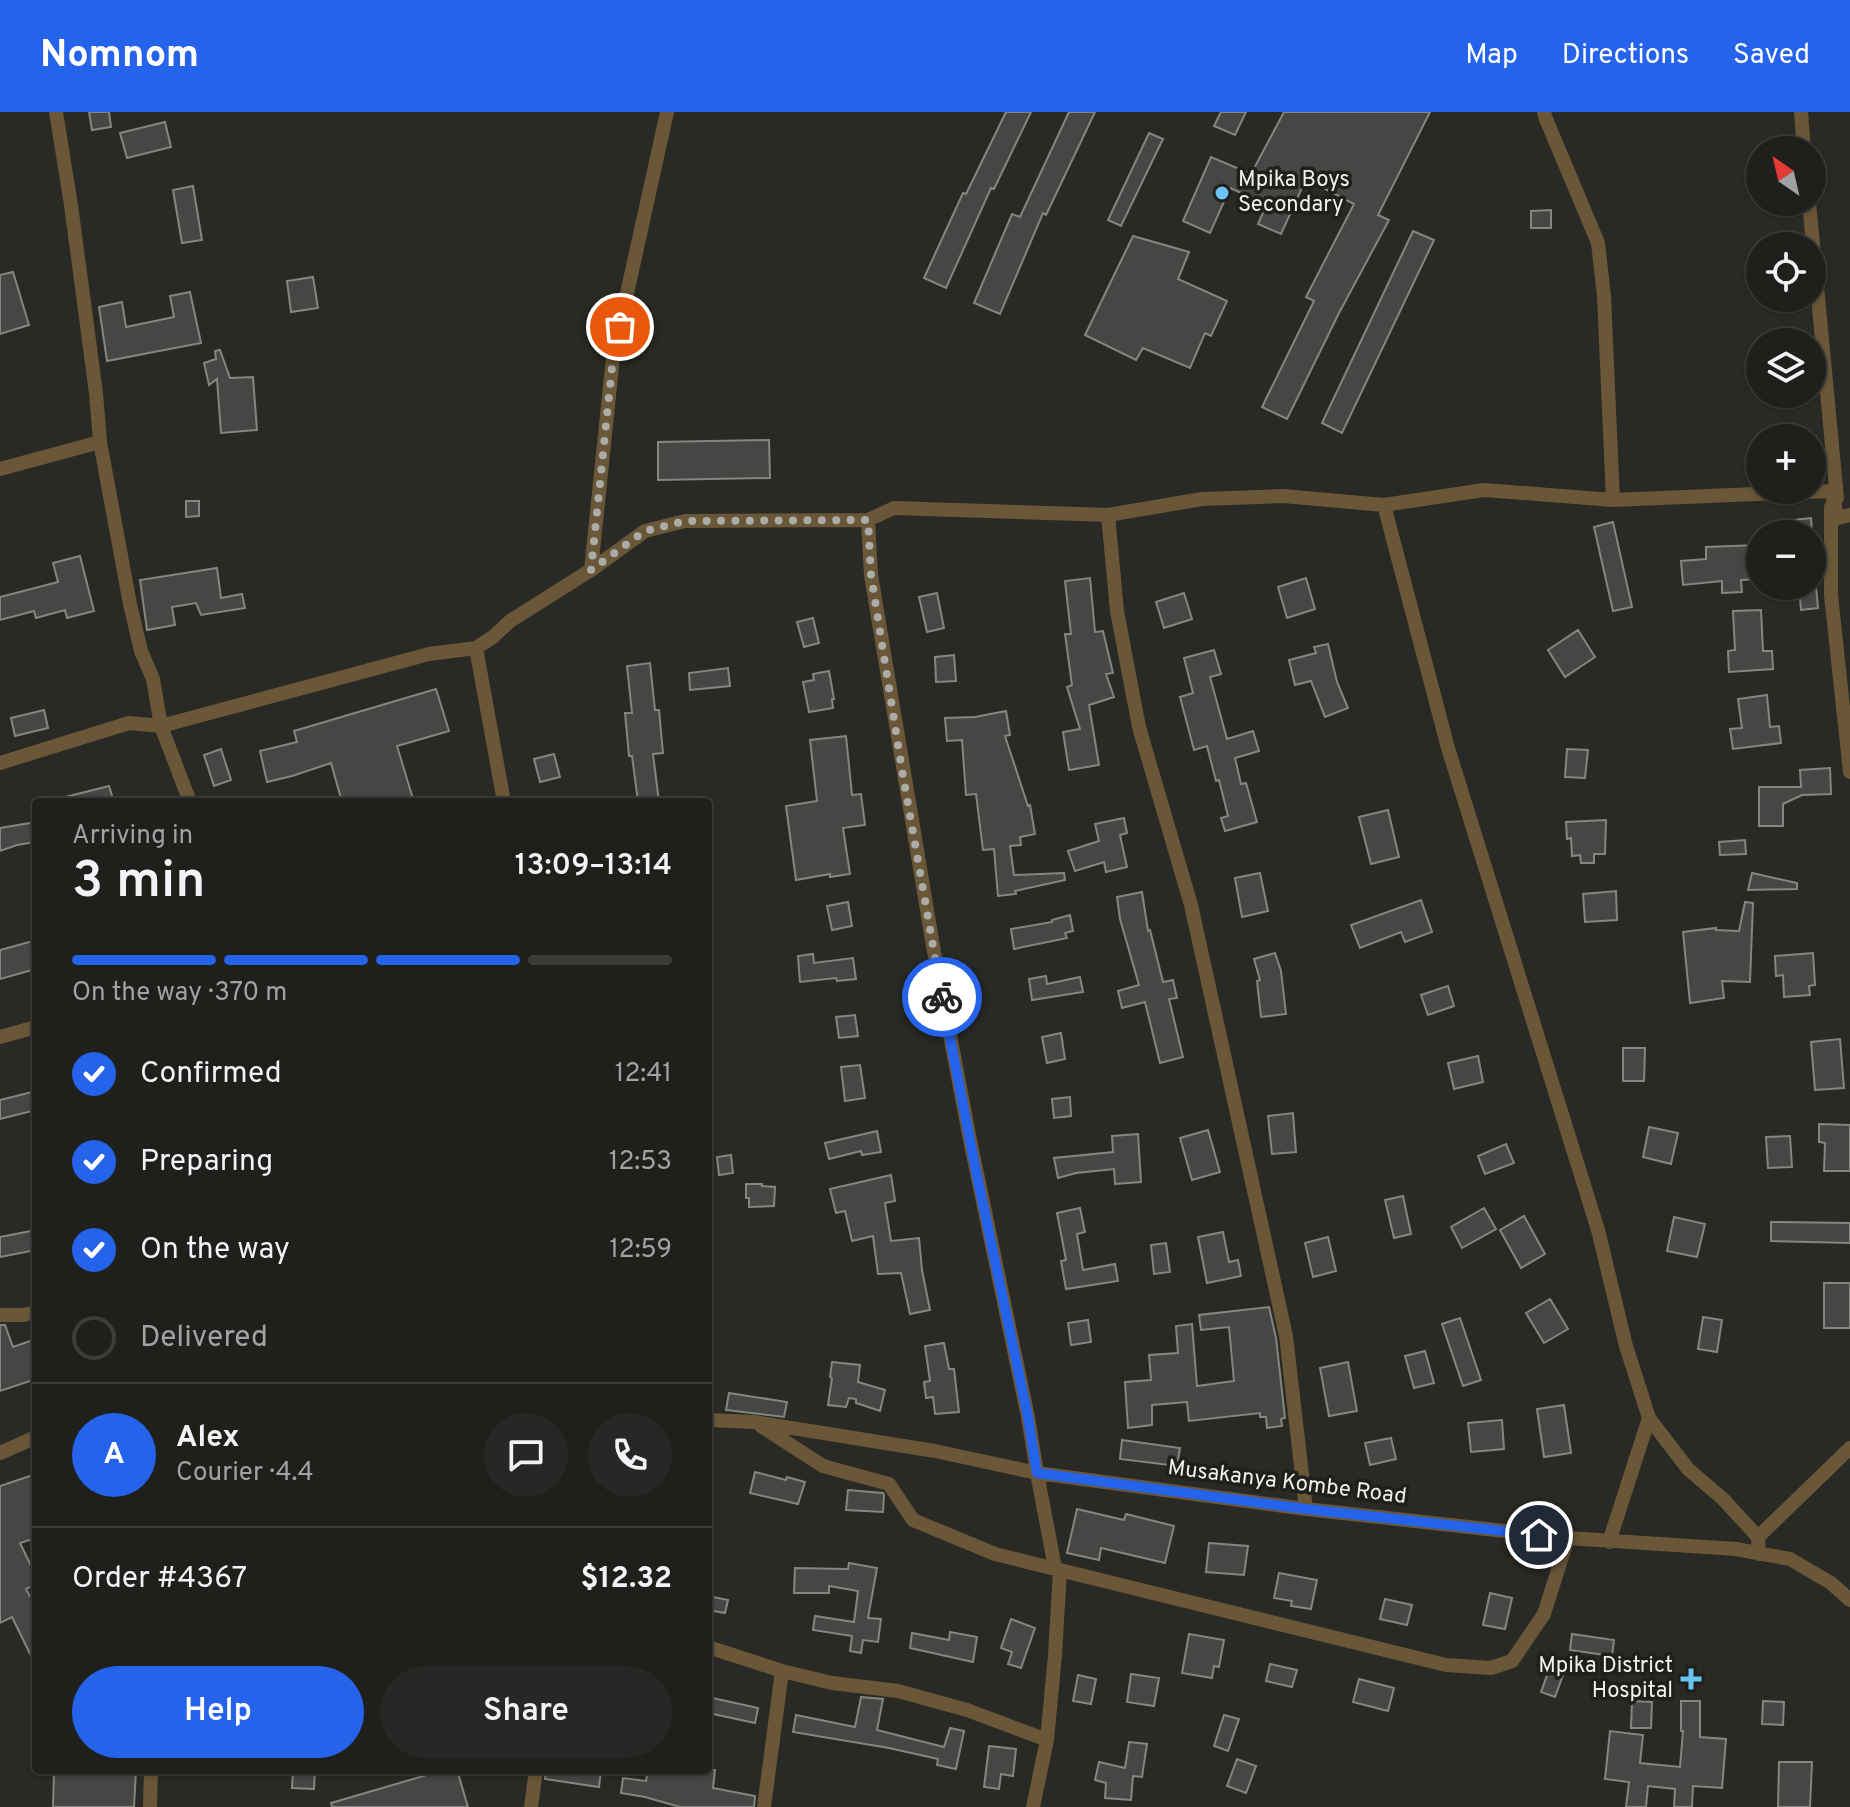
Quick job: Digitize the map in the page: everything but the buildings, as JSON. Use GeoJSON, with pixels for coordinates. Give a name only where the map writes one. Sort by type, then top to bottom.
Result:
{"type":"FeatureCollection","features":[{"type":"Feature","properties":{"kind":"street"},"geometry":{"type":"LineString","coordinates":[[56,112],[73,220],[100,442],[130,604],[141,651],[153,679],[161,726],[188,798]]}},
{"type":"Feature","properties":{"kind":"street"},"geometry":{"type":"LineString","coordinates":[[1544,112],[1598,243],[1604,296],[1613,500]]}},
{"type":"Feature","properties":{"kind":"street"},"geometry":{"type":"LineString","coordinates":[[1801,112],[1803,136]]}},
{"type":"Feature","properties":{"kind":"street"},"geometry":{"type":"LineString","coordinates":[[591,570],[613,357],[666,113]]}},
{"type":"Feature","properties":{"kind":"street"},"geometry":{"type":"LineString","coordinates":[[1811,216],[1844,517]]}},
{"type":"Feature","properties":{"kind":"street"},"geometry":{"type":"LineString","coordinates":[[0,469],[100,442]]}},
{"type":"Feature","properties":{"kind":"street"},"geometry":{"type":"LineString","coordinates":[[0,763],[129,723],[161,726],[429,654],[476,648],[510,621],[591,570],[645,531],[685,521],[868,520],[894,508],[1108,515],[1202,499],[1269,497],[1384,505],[1484,490],[1613,500],[1831,491]]}},
{"type":"Feature","properties":{"kind":"street"},"geometry":{"type":"LineString","coordinates":[[1831,491],[1844,517]]}},
{"type":"Feature","properties":{"kind":"street"},"geometry":{"type":"LineString","coordinates":[[1831,491],[1831,595],[1850,772]]}},
{"type":"Feature","properties":{"kind":"street"},"geometry":{"type":"LineString","coordinates":[[1384,505],[1448,748],[1598,1230],[1626,1346],[1649,1418],[1688,1469],[1723,1499],[1758,1537],[1759,1554]]}},
{"type":"Feature","properties":{"kind":"street"},"geometry":{"type":"LineString","coordinates":[[1108,515],[1117,611],[1139,727],[1191,905],[1286,1336],[1306,1509]]}},
{"type":"Feature","properties":{"kind":"street"},"geometry":{"type":"LineString","coordinates":[[868,520],[871,575],[933,946],[1028,1417],[1055,1568],[1060,1570]]}},
{"type":"Feature","properties":{"kind":"street"},"geometry":{"type":"LineString","coordinates":[[476,648],[503,798]]}},
{"type":"Feature","properties":{"kind":"street"},"geometry":{"type":"LineString","coordinates":[[0,1037],[32,1028]]}},
{"type":"Feature","properties":{"kind":"street"},"geometry":{"type":"LineString","coordinates":[[0,1315],[32,1313]]}},
{"type":"Feature","properties":{"kind":"street"},"geometry":{"type":"LineString","coordinates":[[1609,1542],[1649,1418]]}},
{"type":"Feature","properties":{"kind":"street","name":"Musakanya Kombe Road"},"geometry":{"type":"LineString","coordinates":[[712,1420],[754,1422],[935,1451],[1037,1473],[1306,1509],[1609,1542],[1736,1549],[1790,1559],[1831,1583],[1850,1600]]}},
{"type":"Feature","properties":{"kind":"street"},"geometry":{"type":"LineString","coordinates":[[754,1422],[823,1466],[889,1484],[913,1520],[995,1554],[1446,1665],[1491,1668],[1512,1661],[1544,1614],[1568,1538]]}},
{"type":"Feature","properties":{"kind":"street"},"geometry":{"type":"LineString","coordinates":[[0,1453],[32,1439]]}},
{"type":"Feature","properties":{"kind":"street"},"geometry":{"type":"LineString","coordinates":[[1758,1537],[1850,1448]]}},
{"type":"Feature","properties":{"kind":"street"},"geometry":{"type":"LineString","coordinates":[[1033,1807],[1047,1740],[1060,1570]]}},
{"type":"Feature","properties":{"kind":"street"},"geometry":{"type":"LineString","coordinates":[[712,1648],[832,1683],[898,1691],[967,1710],[1047,1740]]}},
{"type":"Feature","properties":{"kind":"street"},"geometry":{"type":"LineString","coordinates":[[764,1807],[782,1671]]}},
{"type":"Feature","properties":{"kind":"street"},"geometry":{"type":"LineString","coordinates":[[150,1807],[151,1774]]}},
{"type":"Feature","properties":{"kind":"street"},"geometry":{"type":"LineString","coordinates":[[531,1807],[535,1774]]}},
{"type":"Feature","properties":{"kind":"way so far"},"geometry":{"type":"LineString","coordinates":[[620,327],[613,357],[591,570],[645,531],[685,521],[868,520],[871,575],[942,997]]}},
{"type":"Feature","properties":{"kind":"place","name":"Mpika Boys Secondary"},"geometry":{"type":"Point","coordinates":[1222,193]}},
{"type":"Feature","properties":{"kind":"place","name":"Mpika District Hospital"},"geometry":{"type":"Point","coordinates":[1691,1679]}},
{"type":"Feature","properties":{"kind":"route"},"geometry":{"type":"LineString","coordinates":[[942,997],[1037,1473],[1306,1509],[1539,1535]]}}]}
